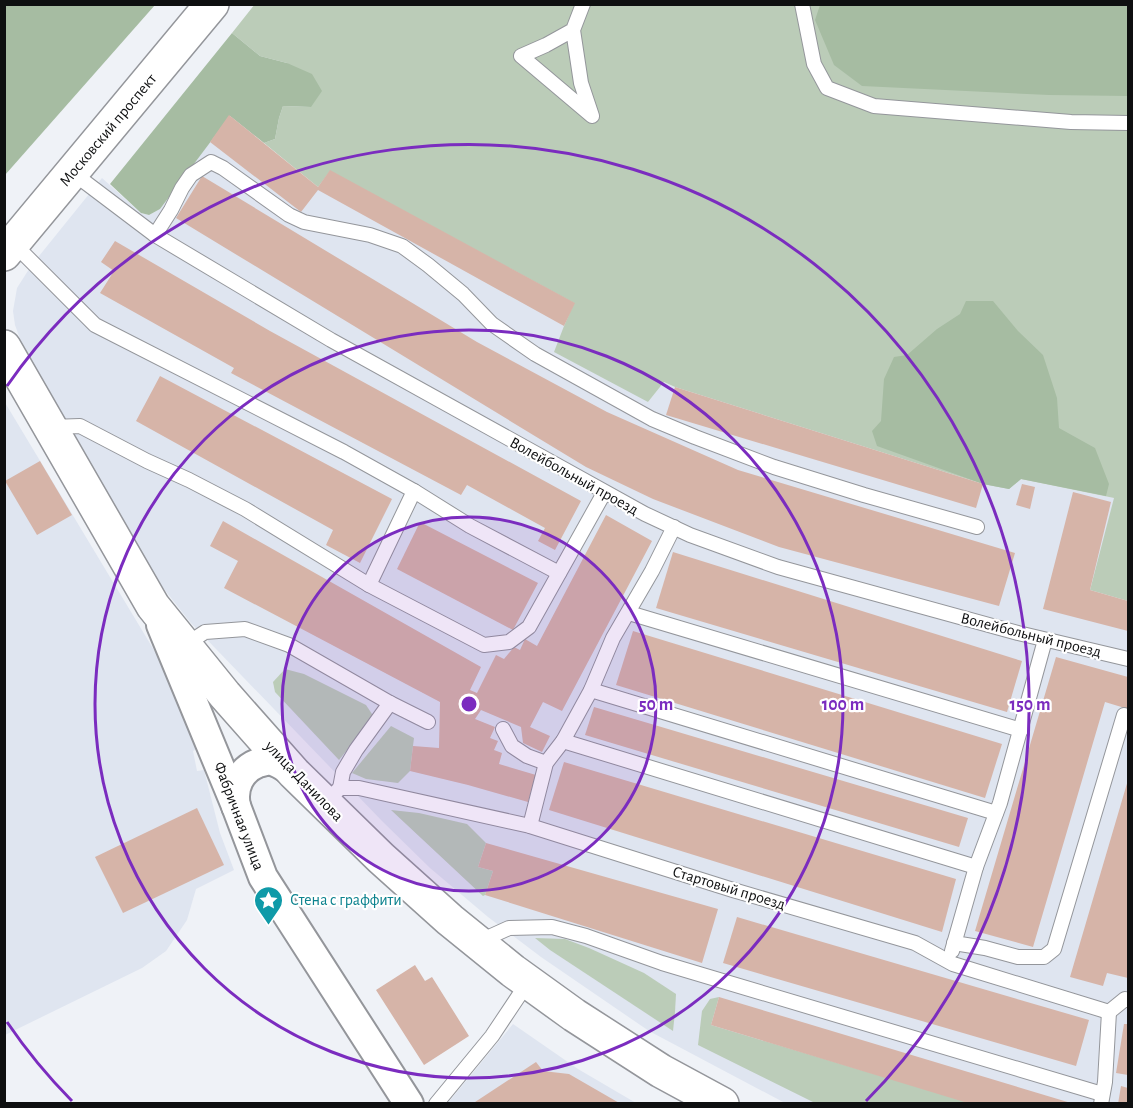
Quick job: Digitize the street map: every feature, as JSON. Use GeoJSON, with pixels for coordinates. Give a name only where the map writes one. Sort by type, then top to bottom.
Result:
{"type":"FeatureCollection","features":[{"type":"Feature","properties":{"kind":"street","name":"Московский проспект"},"geometry":{"type":"LineString","coordinates":[[9,249],[212,4]]}},
{"type":"Feature","properties":{"kind":"street","name":"улица Данилова"},"geometry":{"type":"LineString","coordinates":[[4,346],[153,606],[225,695],[294,772],[332,796],[381,858],[450,920],[528,982],[574,1015],[661,1071],[722,1104]]}},
{"type":"Feature","properties":{"kind":"street","name":"Фабричная улица"},"geometry":{"type":"LineString","coordinates":[[153,606],[263,877],[409,1104]]}},
{"type":"Feature","properties":{"kind":"street"},"geometry":{"type":"LineString","coordinates":[[236,806],[237,783],[252,766],[272,761],[294,772]]}},
{"type":"Feature","properties":{"kind":"lane"},"geometry":{"type":"LineString","coordinates":[[573,30],[521,56],[592,116],[581,83],[573,30],[583,4]]}},
{"type":"Feature","properties":{"kind":"lane"},"geometry":{"type":"LineString","coordinates":[[802,4],[813,64],[827,88],[874,106],[1071,122],[1128,123]]}},
{"type":"Feature","properties":{"kind":"lane"},"geometry":{"type":"LineString","coordinates":[[155,235],[191,175],[211,162],[289,215],[304,222],[370,235],[402,246],[463,294],[492,324],[535,354],[652,418],[774,467],[977,526]]}},
{"type":"Feature","properties":{"kind":"lane","name":"Волейбольный проезд"},"geometry":{"type":"LineString","coordinates":[[73,173],[155,235],[331,340],[604,493],[690,535],[778,567],[1045,640],[1128,659]]}},
{"type":"Feature","properties":{"kind":"lane"},"geometry":{"type":"LineString","coordinates":[[9,249],[95,325],[344,452],[414,491],[470,526],[559,573]]}},
{"type":"Feature","properties":{"kind":"lane"},"geometry":{"type":"LineString","coordinates":[[51,427],[80,426],[245,509],[369,585],[484,645],[509,642],[529,627],[604,493]]}},
{"type":"Feature","properties":{"kind":"lane"},"geometry":{"type":"LineString","coordinates":[[369,585],[414,491]]}},
{"type":"Feature","properties":{"kind":"lane"},"geometry":{"type":"LineString","coordinates":[[530,826],[546,763],[563,741],[591,690],[613,638],[652,571],[674,527]]}},
{"type":"Feature","properties":{"kind":"lane"},"geometry":{"type":"LineString","coordinates":[[628,613],[1021,730]]}},
{"type":"Feature","properties":{"kind":"lane"},"geometry":{"type":"LineString","coordinates":[[185,645],[205,632],[245,629],[289,645],[428,722]]}},
{"type":"Feature","properties":{"kind":"lane"},"geometry":{"type":"LineString","coordinates":[[949,962],[976,867],[996,813],[1021,730],[1045,640]]}},
{"type":"Feature","properties":{"kind":"lane"},"geometry":{"type":"LineString","coordinates":[[591,690],[996,813]]}},
{"type":"Feature","properties":{"kind":"lane"},"geometry":{"type":"LineString","coordinates":[[332,796],[343,772],[390,703]]}},
{"type":"Feature","properties":{"kind":"lane"},"geometry":{"type":"LineString","coordinates":[[954,943],[1018,957],[1044,957],[1054,949],[1124,715]]}},
{"type":"Feature","properties":{"kind":"lane"},"geometry":{"type":"LineString","coordinates":[[503,729],[512,746],[527,756],[546,763]]}},
{"type":"Feature","properties":{"kind":"lane"},"geometry":{"type":"LineString","coordinates":[[563,741],[976,867]]}},
{"type":"Feature","properties":{"kind":"lane","name":"Стартовый проезд"},"geometry":{"type":"LineString","coordinates":[[332,796],[359,788],[530,826],[915,944],[949,962],[1109,1012]]}},
{"type":"Feature","properties":{"kind":"lane"},"geometry":{"type":"LineString","coordinates":[[478,942],[509,928],[552,927],[1101,1099],[1105,1082],[1109,1012],[1125,999],[1128,1000]]}},
{"type":"Feature","properties":{"kind":"lane"},"geometry":{"type":"LineString","coordinates":[[436,1104],[492,1036],[528,982]]}},
{"type":"Feature","properties":{"kind":"shaded area"},"geometry":{"type":"Polygon","coordinates":[[[210,142],[317,187],[330,170],[575,303],[564,326],[648,402],[664,382],[983,484],[1021,479],[1115,498],[1090,590],[1128,601],[1128,1103],[785,1103],[649,1031],[541,957],[488,917],[430,868],[382,821],[190,622],[149,570],[23,347],[15,325],[13,311],[17,288],[31,266],[102,178],[141,213],[149,215],[160,209],[210,142]]]}},
{"type":"Feature","properties":{"kind":"shaded area"},"geometry":{"type":"Polygon","coordinates":[[[4,401],[178,690],[199,747],[193,751],[197,771],[204,770],[220,833],[234,870],[196,889],[187,920],[166,951],[142,968],[5,1035],[4,401]]]}},
{"type":"Feature","properties":{"kind":"shaded area"},"geometry":{"type":"Polygon","coordinates":[[[513,1024],[578,1069],[636,1103],[447,1104],[513,1024]]]}},
{"type":"Feature","properties":{"kind":"green space"},"geometry":{"type":"Polygon","coordinates":[[[255,4],[1128,5],[1128,601],[1090,590],[1114,498],[1021,479],[1009,489],[983,484],[664,382],[648,402],[554,352],[574,303],[330,171],[318,187],[264,143],[275,139],[283,106],[311,107],[287,63],[260,56],[232,33],[255,4]]]}},
{"type":"Feature","properties":{"kind":"green space"},"geometry":{"type":"Polygon","coordinates":[[[4,5],[155,5],[5,175],[4,5]]]}},
{"type":"Feature","properties":{"kind":"green space"},"geometry":{"type":"Polygon","coordinates":[[[820,5],[1128,5],[1128,96],[1049,95],[862,86],[834,65],[815,20],[820,5]]]}},
{"type":"Feature","properties":{"kind":"green space"},"geometry":{"type":"Polygon","coordinates":[[[232,33],[260,56],[287,63],[312,74],[322,91],[311,107],[283,106],[275,139],[264,143],[230,116],[160,209],[149,215],[141,213],[110,184],[232,33]]]}},
{"type":"Feature","properties":{"kind":"green space"},"geometry":{"type":"Polygon","coordinates":[[[966,301],[993,301],[1018,331],[1043,355],[1057,398],[1059,428],[1095,448],[1109,484],[1106,496],[1021,479],[1009,489],[983,484],[877,446],[872,431],[881,421],[884,379],[894,357],[907,355],[937,329],[960,314],[966,301]]]}},
{"type":"Feature","properties":{"kind":"green space"},"geometry":{"type":"Polygon","coordinates":[[[285,669],[304,674],[366,705],[374,717],[339,760],[275,692],[273,682],[285,669]]]}},
{"type":"Feature","properties":{"kind":"green space"},"geometry":{"type":"Polygon","coordinates":[[[391,726],[414,738],[410,771],[398,783],[366,779],[352,773],[391,726]]]}},
{"type":"Feature","properties":{"kind":"green space"},"geometry":{"type":"Polygon","coordinates":[[[391,810],[419,813],[467,824],[486,843],[478,867],[493,871],[485,895],[483,896],[391,810]]]}},
{"type":"Feature","properties":{"kind":"green space"},"geometry":{"type":"Polygon","coordinates":[[[535,938],[565,939],[589,948],[644,973],[676,994],[673,1031],[550,950],[535,938]]]}},
{"type":"Feature","properties":{"kind":"green space"},"geometry":{"type":"Polygon","coordinates":[[[719,997],[711,1025],[971,1103],[815,1103],[698,1045],[702,1011],[710,999],[719,997]]]}},
{"type":"Feature","properties":{"kind":"building"},"geometry":{"type":"Polygon","coordinates":[[[229,115],[318,187],[330,170],[575,303],[564,326],[318,190],[301,212],[210,142],[229,115]]]}},
{"type":"Feature","properties":{"kind":"building"},"geometry":{"type":"Polygon","coordinates":[[[202,176],[477,342],[607,412],[738,470],[1015,553],[999,606],[779,547],[653,499],[586,467],[176,218],[202,176]]]}},
{"type":"Feature","properties":{"kind":"building"},"geometry":{"type":"Polygon","coordinates":[[[115,241],[270,331],[581,501],[555,550],[538,541],[545,528],[467,485],[461,495],[231,373],[234,368],[100,293],[114,271],[101,262],[115,241]]]}},
{"type":"Feature","properties":{"kind":"building"},"geometry":{"type":"Polygon","coordinates":[[[160,376],[392,499],[360,563],[326,545],[333,530],[136,421],[160,376]]]}},
{"type":"Feature","properties":{"kind":"building"},"geometry":{"type":"Polygon","coordinates":[[[675,387],[983,484],[976,508],[666,415],[675,387]]]}},
{"type":"Feature","properties":{"kind":"building"},"geometry":{"type":"Polygon","coordinates":[[[40,461],[72,515],[37,535],[5,481],[40,461]]]}},
{"type":"Feature","properties":{"kind":"building"},"geometry":{"type":"Polygon","coordinates":[[[1022,484],[1035,487],[1030,509],[1016,505],[1022,484]]]}},
{"type":"Feature","properties":{"kind":"building"},"geometry":{"type":"Polygon","coordinates":[[[1073,492],[1111,502],[1090,590],[1128,601],[1128,631],[1043,609],[1073,492]]]}},
{"type":"Feature","properties":{"kind":"building"},"geometry":{"type":"Polygon","coordinates":[[[606,515],[652,541],[562,711],[543,702],[530,727],[550,736],[542,752],[523,743],[521,727],[481,710],[475,719],[495,727],[490,738],[498,741],[494,750],[502,753],[499,764],[536,775],[528,802],[410,771],[413,746],[439,748],[440,702],[224,588],[238,561],[210,546],[223,521],[481,667],[470,690],[477,693],[496,655],[504,659],[514,647],[520,650],[525,639],[537,646],[606,515]]]}},
{"type":"Feature","properties":{"kind":"building"},"geometry":{"type":"Polygon","coordinates":[[[420,522],[538,583],[513,630],[397,569],[420,522]]]}},
{"type":"Feature","properties":{"kind":"building"},"geometry":{"type":"Polygon","coordinates":[[[673,552],[1022,661],[1007,712],[656,608],[673,552]]]}},
{"type":"Feature","properties":{"kind":"building"},"geometry":{"type":"Polygon","coordinates":[[[633,631],[1002,744],[985,798],[616,685],[633,631]]]}},
{"type":"Feature","properties":{"kind":"building"},"geometry":{"type":"Polygon","coordinates":[[[1056,657],[1128,677],[1128,709],[1105,702],[1033,947],[975,931],[1056,657]]]}},
{"type":"Feature","properties":{"kind":"building"},"geometry":{"type":"Polygon","coordinates":[[[594,707],[968,818],[959,847],[585,735],[594,707]]]}},
{"type":"Feature","properties":{"kind":"building"},"geometry":{"type":"Polygon","coordinates":[[[564,762],[956,879],[942,932],[549,810],[564,762]]]}},
{"type":"Feature","properties":{"kind":"building"},"geometry":{"type":"Polygon","coordinates":[[[1128,780],[1128,978],[1107,973],[1103,986],[1070,977],[1128,780]]]}},
{"type":"Feature","properties":{"kind":"building"},"geometry":{"type":"Polygon","coordinates":[[[197,808],[224,865],[123,913],[95,857],[197,808]]]}},
{"type":"Feature","properties":{"kind":"building"},"geometry":{"type":"Polygon","coordinates":[[[486,843],[718,909],[702,963],[485,895],[493,871],[478,867],[486,843]]]}},
{"type":"Feature","properties":{"kind":"building"},"geometry":{"type":"Polygon","coordinates":[[[737,917],[1089,1020],[1076,1066],[723,963],[737,917]]]}},
{"type":"Feature","properties":{"kind":"building"},"geometry":{"type":"Polygon","coordinates":[[[415,965],[425,981],[432,977],[469,1036],[424,1065],[376,990],[415,965]]]}},
{"type":"Feature","properties":{"kind":"building"},"geometry":{"type":"Polygon","coordinates":[[[719,997],[1071,1104],[971,1104],[711,1025],[719,997]]]}},
{"type":"Feature","properties":{"kind":"building"},"geometry":{"type":"Polygon","coordinates":[[[1124,1024],[1128,1024],[1128,1075],[1116,1073],[1124,1024]]]}},
{"type":"Feature","properties":{"kind":"building"},"geometry":{"type":"Polygon","coordinates":[[[536,1062],[543,1071],[569,1074],[621,1104],[472,1104],[536,1062]]]}},
{"type":"Feature","properties":{"kind":"building"},"geometry":{"type":"Polygon","coordinates":[[[1121,1086],[1128,1088],[1128,1104],[1118,1104],[1121,1086]]]}},
{"type":"Feature","properties":{"kind":"place","name":"Стена с граффити"},"geometry":{"type":"Point","coordinates":[269,926]}}]}
